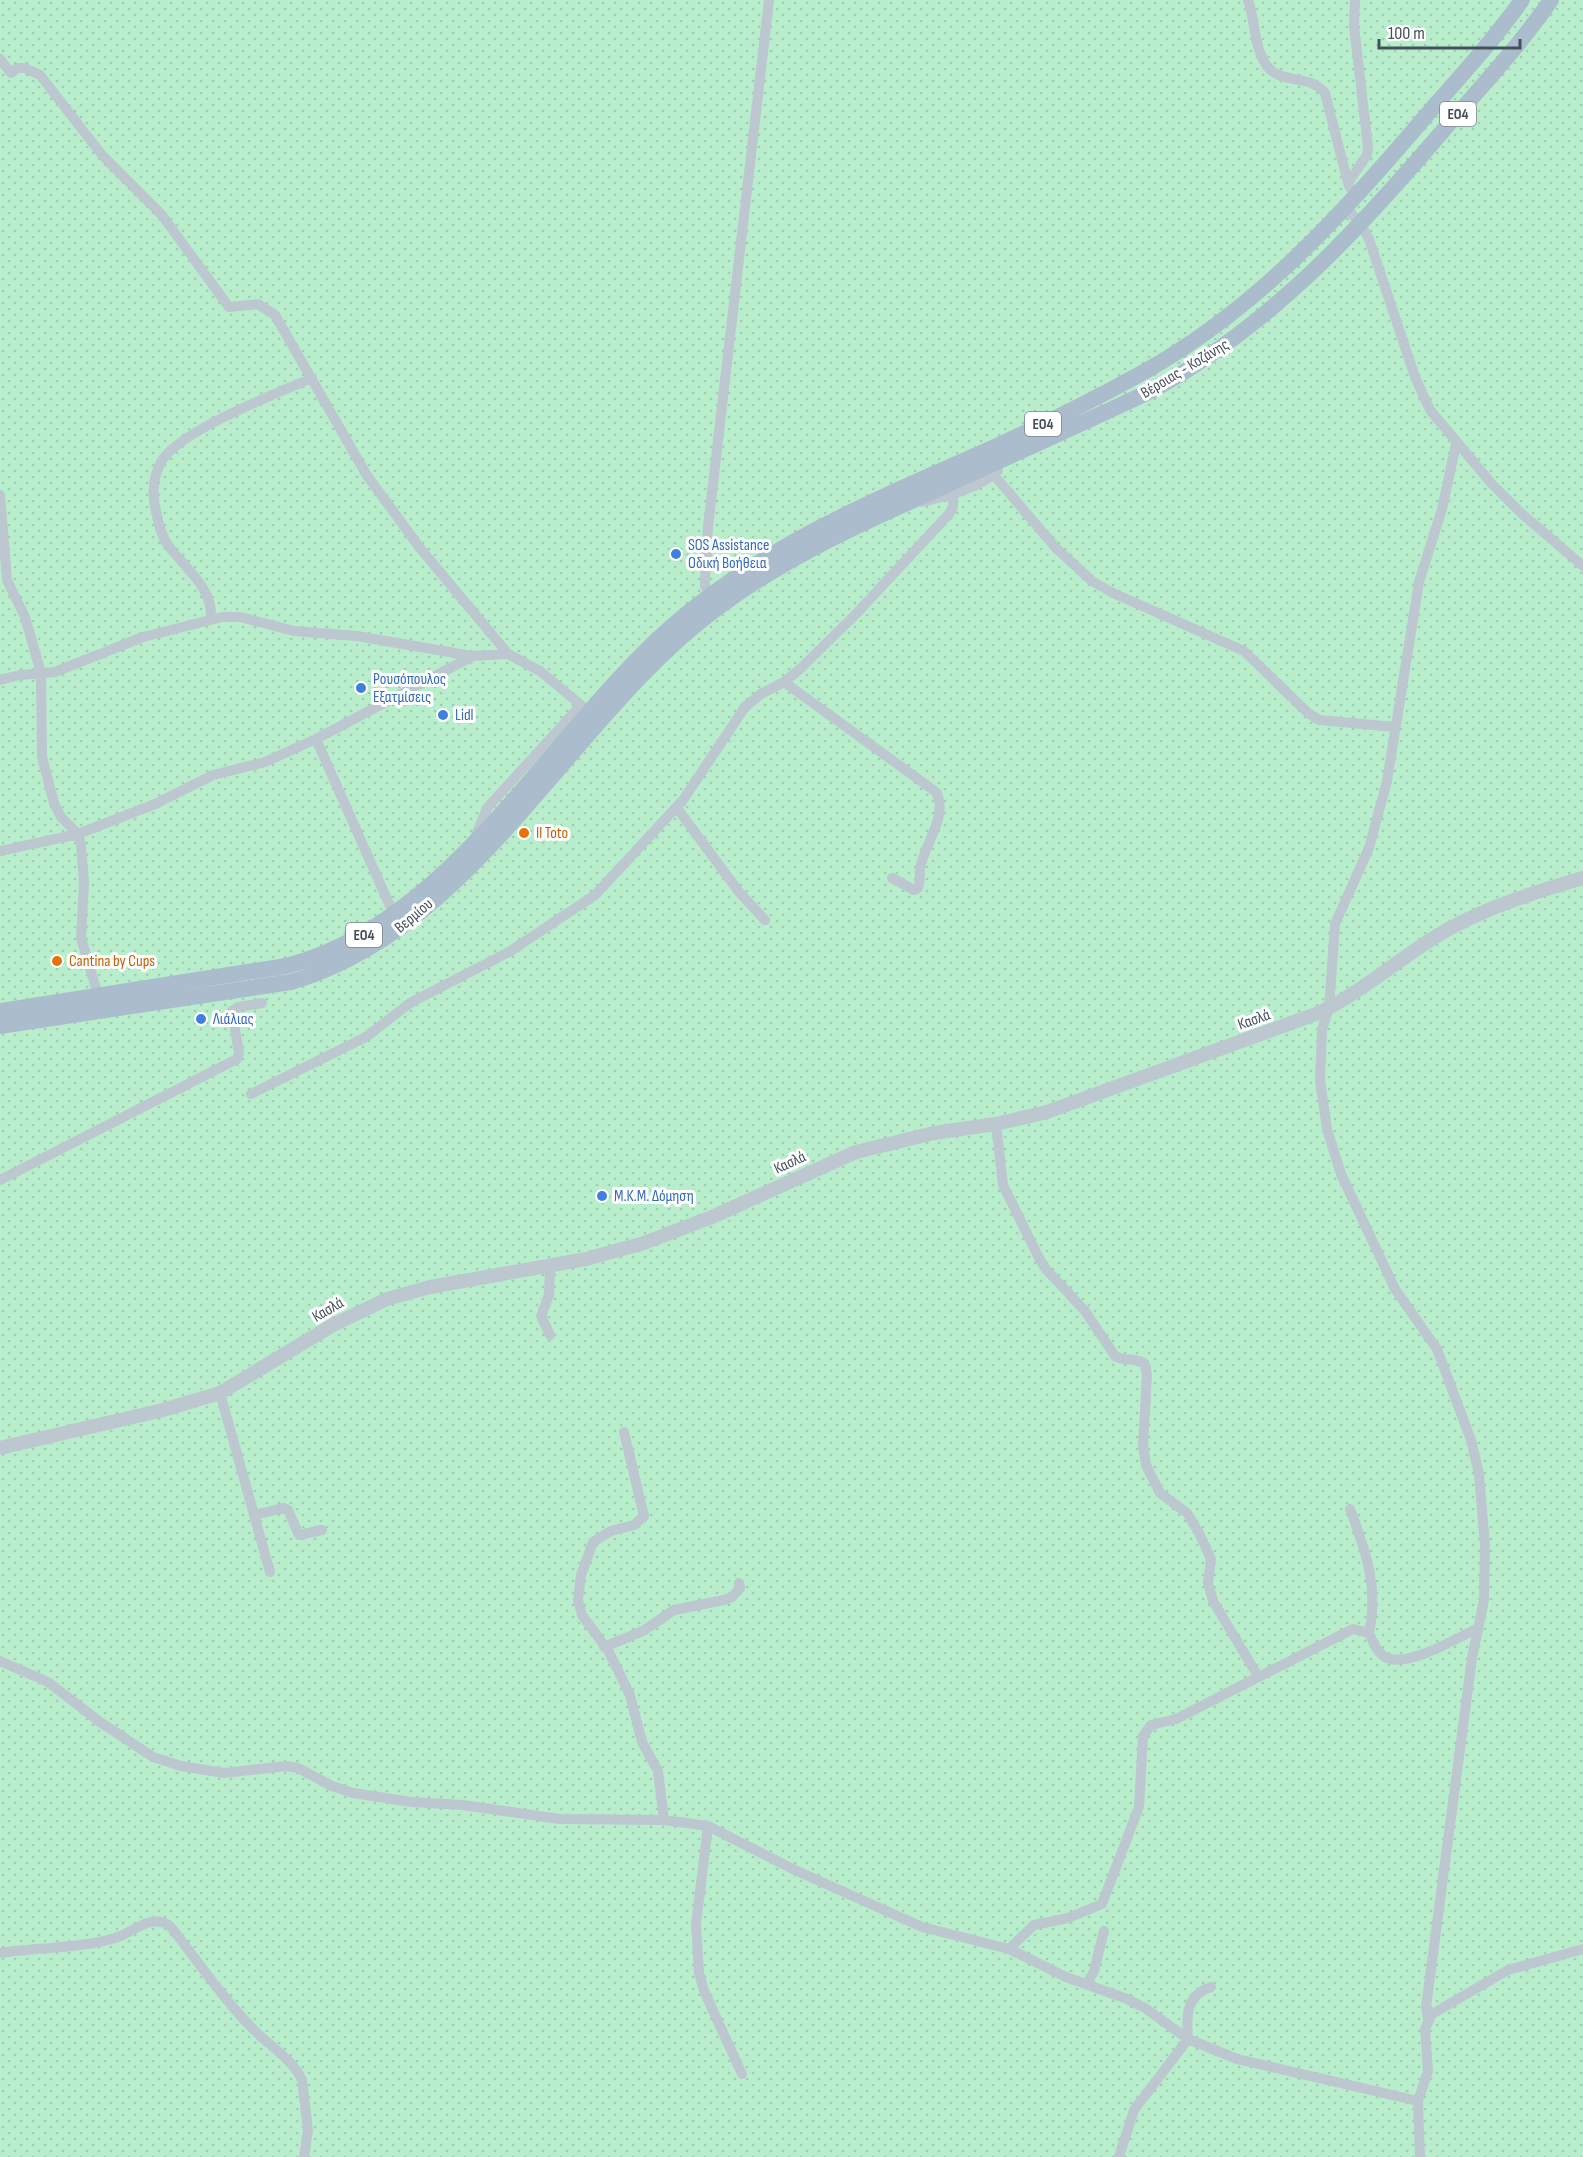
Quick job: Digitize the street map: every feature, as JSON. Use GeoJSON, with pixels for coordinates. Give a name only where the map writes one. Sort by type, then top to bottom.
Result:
{"type":"FeatureCollection","features":[{"type":"Feature","properties":{"kind":"main road","name":"Βέροιας - Κοζάνης"},"geometry":{"type":"LineString","coordinates":[[715,601],[760,560],[831,520],[1001,444],[1144,372],[1233,314],[1278,275],[1351,204],[1522,0]]}},
{"type":"Feature","properties":{"kind":"main road","name":"Βέροιας - Κοζάνης"},"geometry":{"type":"LineString","coordinates":[[715,601],[881,514],[1051,439],[1155,389],[1225,346],[1292,293],[1360,223],[1514,50],[1551,0]]}},
{"type":"Feature","properties":{"kind":"main road","name":"Βερμίου"},"geometry":{"type":"LineString","coordinates":[[0,1011],[246,974],[313,959],[346,945],[394,915],[447,868],[590,713],[651,665],[715,601]]}},
{"type":"Feature","properties":{"kind":"main road","name":"Βερμίου"},"geometry":{"type":"LineString","coordinates":[[0,1026],[269,987],[311,976],[351,959],[389,937],[422,912],[456,879],[516,816],[590,713]]}},
{"type":"Feature","properties":{"kind":"street"},"geometry":{"type":"LineString","coordinates":[[715,601],[705,586],[704,570],[768,0]]}},
{"type":"Feature","properties":{"kind":"street"},"geometry":{"type":"LineString","coordinates":[[1248,0],[1261,55],[1270,70],[1278,75],[1314,83],[1325,93],[1348,183],[1351,204],[1369,239],[1422,393],[1430,410],[1456,444],[1521,513],[1583,566]]}},
{"type":"Feature","properties":{"kind":"street"},"geometry":{"type":"LineString","coordinates":[[1348,183],[1367,155],[1368,147],[1354,26],[1355,0]]}},
{"type":"Feature","properties":{"kind":"street"},"geometry":{"type":"LineString","coordinates":[[0,59],[11,73],[18,68],[25,68],[40,75],[102,155],[161,214],[229,307],[258,304],[275,315],[366,474],[391,511],[508,654]]}},
{"type":"Feature","properties":{"kind":"street"},"geometry":{"type":"LineString","coordinates":[[211,618],[211,607],[206,593],[167,544],[159,525],[153,499],[157,471],[169,453],[201,431],[249,405],[312,378]]}},
{"type":"Feature","properties":{"kind":"street"},"geometry":{"type":"LineString","coordinates":[[881,514],[953,495],[994,475],[1051,439]]}},
{"type":"Feature","properties":{"kind":"street"},"geometry":{"type":"LineString","coordinates":[[1428,2020],[1426,2007],[1468,1682],[1483,1613],[1486,1577],[1484,1522],[1476,1458],[1437,1349],[1395,1289],[1337,1162],[1325,1116],[1320,1080],[1322,1030],[1329,1008],[1335,924],[1369,848],[1387,781],[1419,582],[1442,509],[1456,444]]}},
{"type":"Feature","properties":{"kind":"street"},"geometry":{"type":"LineString","coordinates":[[994,475],[1056,548],[1092,580],[1113,593],[1244,651],[1308,713],[1319,720],[1395,727]]}},
{"type":"Feature","properties":{"kind":"street"},"geometry":{"type":"LineString","coordinates":[[0,495],[3,571],[25,617],[41,674],[42,757],[54,803],[61,817],[78,834],[84,861],[81,938],[98,995]]}},
{"type":"Feature","properties":{"kind":"street"},"geometry":{"type":"LineString","coordinates":[[251,1094],[360,1040],[410,1003],[525,943],[596,895],[677,808],[698,782],[745,706],[761,694],[784,682],[855,615],[949,514],[953,507],[953,495]]}},
{"type":"Feature","properties":{"kind":"street"},"geometry":{"type":"LineString","coordinates":[[0,680],[21,675],[55,672],[143,637],[194,625],[211,618],[240,616],[282,628],[357,636],[473,656],[508,654],[540,671],[590,713]]}},
{"type":"Feature","properties":{"kind":"street"},"geometry":{"type":"LineString","coordinates":[[0,851],[78,834],[155,804],[213,775],[265,762],[316,739],[473,656]]}},
{"type":"Feature","properties":{"kind":"street"},"geometry":{"type":"LineString","coordinates":[[784,682],[936,792],[940,811],[920,871],[918,888],[914,890],[892,878]]}},
{"type":"Feature","properties":{"kind":"street"},"geometry":{"type":"LineString","coordinates":[[316,739],[394,915]]}},
{"type":"Feature","properties":{"kind":"street"},"geometry":{"type":"LineString","coordinates":[[677,808],[739,891],[765,920]]}},
{"type":"Feature","properties":{"kind":"street","name":"Κασλά"},"geometry":{"type":"LineString","coordinates":[[0,1448],[163,1410],[220,1394],[333,1325],[387,1299],[430,1287],[550,1266],[621,1250],[670,1234],[869,1147],[934,1133],[996,1124],[1072,1104],[1268,1033],[1329,1008],[1458,924],[1503,904],[1583,878]]}},
{"type":"Feature","properties":{"kind":"street"},"geometry":{"type":"LineString","coordinates":[[0,1180],[237,1059],[239,1053],[232,1011],[238,1007],[262,1004]]}},
{"type":"Feature","properties":{"kind":"street"},"geometry":{"type":"LineString","coordinates":[[996,1124],[1003,1185],[1041,1262],[1085,1311],[1115,1356],[1121,1359],[1138,1360],[1145,1364],[1147,1374],[1143,1445],[1146,1465],[1160,1494],[1187,1513],[1199,1533],[1211,1559],[1208,1582],[1213,1601],[1258,1676]]}},
{"type":"Feature","properties":{"kind":"street"},"geometry":{"type":"LineString","coordinates":[[550,1266],[549,1295],[541,1316],[550,1335]]}},
{"type":"Feature","properties":{"kind":"street"},"geometry":{"type":"LineString","coordinates":[[220,1394],[270,1572]]}},
{"type":"Feature","properties":{"kind":"street"},"geometry":{"type":"LineString","coordinates":[[624,1432],[644,1516],[634,1526],[611,1531],[593,1542],[578,1589],[582,1615],[622,1676],[642,1742],[658,1771],[664,1820]]}},
{"type":"Feature","properties":{"kind":"street"},"geometry":{"type":"LineString","coordinates":[[255,1515],[283,1508],[288,1510],[299,1535],[305,1536],[322,1530]]}},
{"type":"Feature","properties":{"kind":"street"},"geometry":{"type":"LineString","coordinates":[[1350,1509],[1370,1568],[1373,1598],[1369,1633],[1380,1653],[1398,1660],[1425,1652],[1478,1628]]}},
{"type":"Feature","properties":{"kind":"street"},"geometry":{"type":"LineString","coordinates":[[604,1647],[650,1628],[674,1610],[714,1603],[732,1597],[740,1588],[740,1582]]}},
{"type":"Feature","properties":{"kind":"street"},"geometry":{"type":"LineString","coordinates":[[1009,1949],[1034,1925],[1068,1918],[1102,1904],[1139,1807],[1142,1743],[1146,1730],[1151,1725],[1176,1719],[1353,1629],[1369,1633]]}},
{"type":"Feature","properties":{"kind":"street"},"geometry":{"type":"LineString","coordinates":[[0,1661],[48,1682],[100,1722],[146,1752],[181,1766],[224,1773],[286,1766],[298,1767],[332,1786],[352,1793],[411,1802],[463,1805],[559,1819],[664,1820],[708,1826],[805,1875],[922,1927],[1009,1949],[1045,1968],[1145,2008],[1188,2040],[1237,2059],[1418,2101]]}},
{"type":"Feature","properties":{"kind":"street"},"geometry":{"type":"LineString","coordinates":[[708,1826],[696,1924],[699,1972],[704,1990],[742,2074]]}},
{"type":"Feature","properties":{"kind":"street"},"geometry":{"type":"LineString","coordinates":[[0,1953],[106,1940],[150,1922],[161,1922],[170,1926],[254,2030],[299,2073],[302,2080],[308,2130],[304,2157]]}},
{"type":"Feature","properties":{"kind":"street"},"geometry":{"type":"LineString","coordinates":[[1087,1984],[1094,1971],[1104,1931]]}},
{"type":"Feature","properties":{"kind":"street"},"geometry":{"type":"LineString","coordinates":[[1420,2157],[1418,2101],[1428,2071],[1425,2029],[1432,2014],[1508,1970],[1583,1949]]}},
{"type":"Feature","properties":{"kind":"street"},"geometry":{"type":"LineString","coordinates":[[1119,2157],[1134,2110],[1143,2095],[1188,2040],[1187,2023],[1191,2001],[1197,1994],[1211,1987]]}},
{"type":"Feature","properties":{"kind":"green space"},"geometry":{"type":"Polygon","coordinates":[[[0,0],[1583,0],[1583,2157],[0,2157],[0,0]]]}},
{"type":"Feature","properties":{"kind":"place","name":"SOS Assistance Οδική Βοήθεια"},"geometry":{"type":"Point","coordinates":[676,554]}},
{"type":"Feature","properties":{"kind":"place","name":"Ρουσόπουλος Εξατμίσεις"},"geometry":{"type":"Point","coordinates":[361,688]}},
{"type":"Feature","properties":{"kind":"place","name":"Lidl"},"geometry":{"type":"Point","coordinates":[443,715]}},
{"type":"Feature","properties":{"kind":"place","name":"Il Toto"},"geometry":{"type":"Point","coordinates":[524,833]}},
{"type":"Feature","properties":{"kind":"place","name":"Cantina by Cups"},"geometry":{"type":"Point","coordinates":[57,961]}},
{"type":"Feature","properties":{"kind":"place","name":"Λιάλιας"},"geometry":{"type":"Point","coordinates":[201,1019]}},
{"type":"Feature","properties":{"kind":"place","name":"Μ.Κ.Μ. Δόμηση"},"geometry":{"type":"Point","coordinates":[602,1196]}}]}
